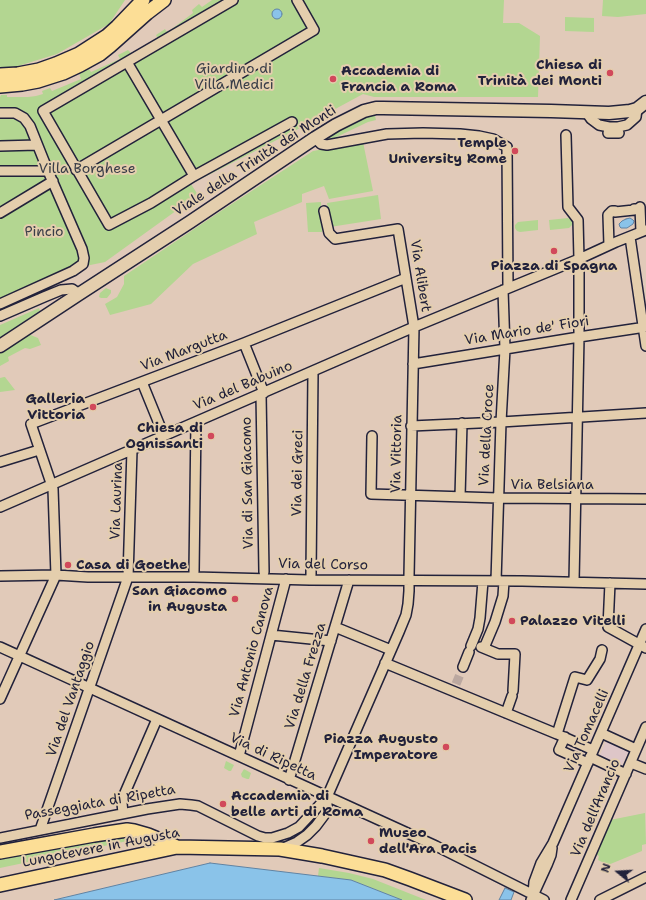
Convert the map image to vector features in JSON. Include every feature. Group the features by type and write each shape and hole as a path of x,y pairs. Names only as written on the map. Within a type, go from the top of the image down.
{"main road":[{"path":"0,75 18,74 39,70 79,54 117,27 143,0"},
{"path":"0,86 38,81 63,73 80,65 100,54 164,0"},
{"path":"0,852 126,830 148,835 177,847"},
{"name":"Lungotevere in Augusta","path":"0,885 177,847 280,849 322,856 390,872 465,900"}],"street":[{"path":"233,0 43,111 109,225 151,203 194,176 292,122"},
{"path":"76,170 314,30 297,0"},
{"path":"127,62 194,176"},
{"name":"Viale della Trinità dei Monti","path":"0,346 316,138 364,111 376,108 609,113 625,112 641,105"},
{"path":"0,112 15,113 24,118 30,126 37,146 82,249 84,258 83,264 73,271 0,304"},
{"path":"316,138 319,143 325,145 379,135 410,133 460,134 493,139 507,147 508,210 503,290 644,231 640,208 634,210 612,211 608,215 610,245"},
{"path":"566,135 568,207 578,220 579,259 574,582"},
{"path":"0,146 37,146"},
{"path":"0,171 48,171"},
{"path":"0,213 53,182"},
{"name":"Via Alibert","path":"324,210 329,234 335,239 398,229 414,327"},
{"path":"630,236 646,346"},
{"name":"Via Margutta","path":"56,575 53,488 31,424 244,343 406,278"},
{"path":"0,316 61,290 72,289 78,294"},
{"name":"Via del Babuino","path":"0,507 414,327 503,290"},
{"name":"Via della Croce","path":"478,647 495,622 503,596 500,581 498,498 500,422 505,349 503,290"},
{"name":"Via Vittoria","path":"385,663 401,627 409,598 414,327"},
{"name":"Via Mario de' Fiori","path":"413,364 579,336 644,327"},
{"path":"244,343 263,393"},
{"name":"Via dei Greci","path":"310,575 312,372"},
{"path":"142,382 164,436"},
{"name":"Via di San Giacomo","path":"263,393 264,572"},
{"path":"411,426 646,413"},
{"path":"194,572 196,422"},
{"path":"460,497 462,423"},
{"name":"Via Belsiana","path":"372,436 371,494 498,498 646,500"},
{"path":"0,462 40,450"},
{"name":"Via Laurina","path":"128,577 132,450"},
{"path":"0,699 56,575"},
{"name":"Via del Corso","path":"0,576 56,575 88,577 646,584"},
{"name":"Via del Vantaggio","path":"40,830 128,577"},
{"name":"Via Antonio Canova","path":"239,756 286,579"},
{"name":"Via della Frezza","path":"290,780 349,580"},
{"path":"463,667 478,647 478,629 483,581"},
{"path":"610,583 609,628 643,646"},
{"path":"335,627 391,650"},
{"name":"Via Tomacelli","path":"532,897 535,877 544,856 553,843 590,757 643,646 646,629"},
{"path":"271,635 331,641"},
{"name":"Via di Ripetta","path":"0,647 430,844 532,897 544,900"},
{"path":"478,647 498,654 515,654 512,693 506,713"},
{"path":"590,757 560,750 561,736 575,677 588,680 600,659 602,650"},
{"path":"280,849 297,842 308,835 325,814 327,797 385,663 454,687 506,713 561,736 590,757 626,774"},
{"path":"122,813 124,795 157,719"},
{"name":"Via dell'Arancio","path":"571,900 646,727"},
{"path":"601,733 636,749"},
{"path":"630,763 646,769"},
{"name":"Passeggiata di Ripetta","path":"0,838 122,813 180,804 195,805 258,836 268,838 284,835 296,829 327,797"},
{"path":"600,900 646,877"}],"shaded area":[{"path":"606,741 629,751 621,767 599,757"}],"green space":[{"path":"0,0 125,0 109,24 57,54 15,67 0,67"},
{"name":"Giardino di Villa Medici","path":"212,0 504,0 503,23 519,23 540,36 538,97 374,97 363,94 191,184 198,195 105,262 66,270 0,300 1,95 7,95 7,97 36,96 43,94 42,91 50,88 52,91 81,79 79,73 89,69 91,72 120,59 118,55 128,50 131,53 158,39 156,35 165,29 166,31 169,31 193,13 192,10 199,4 202,7"},
{"path":"603,0 646,0 646,14 618,17 602,16"},
{"path":"565,17 594,18 594,32 565,31"},
{"path":"374,112 376,120 368,122 326,142 323,141 321,137"},
{"path":"363,142 373,191 329,199 324,186 302,194 302,202 254,222 257,234 193,264 151,304 110,315 105,304 117,297 124,284 124,276 313,151"},
{"path":"378,195 381,219 330,227 327,203"},
{"path":"321,202 322,232 308,232 306,203"},
{"path":"568,218 572,222 572,225 569,228 550,230 549,220"},
{"path":"538,220 538,230 520,232 515,228 515,225 518,222"},
{"path":"106,288 111,290 111,293 107,298 99,297 100,293"},
{"path":"39,308 40,311 0,338 0,325"},
{"path":"28,334 38,338 41,345 30,349 25,348 8,357 9,361 0,366 0,353"},
{"path":"5,377 15,390 0,392 0,378"},
{"path":"226,761 234,765 231,771 224,768"},
{"path":"244,769 251,773 249,779 242,777 241,774"},
{"path":"645,813 646,844 642,845 642,851 608,865 598,860 599,856 595,854 610,820"},
{"path":"134,833 137,839 0,868 0,854"},
{"path":"319,868 373,879 426,900 402,900 351,880 318,876"}],"water":[{"path":"277,9 282,14 277,19 272,14"},
{"path":"630,218 633,220 633,224 627,228 621,228 619,224"},
{"path":"210,863 351,880 402,900 54,900"},
{"path":"505,888 514,892 511,900 499,900"}],"tunnel":[{"path":"456,684 463,667"}],"place":[{"name":"Chiesa di Trinità dei Monti","path":"610,73"},
{"name":"Accademia di Francia a Roma","path":"333,79"},
{"name":"Temple University Rome","path":"515,151"},
{"name":"Piazza di Spagna","path":"554,251"},
{"name":"Galleria Vittoria","path":"93,407"},
{"name":"Chiesa di Ognissanti","path":"211,436"},
{"name":"Casa di Goethe","path":"68,565"},
{"name":"San Giacomo in Augusta","path":"235,599"},
{"name":"Palazzo Vitelli","path":"512,621"},
{"name":"Piazza Augusto Imperatore","path":"446,747"},
{"name":"Accademia di belle arti di Roma","path":"223,804"},
{"name":"Museo dell'Ara Pacis","path":"371,841"}],"park label":[{"name":"Villa Borghese","path":"87,169"},
{"name":"Pincio","path":"44,232"}]}
